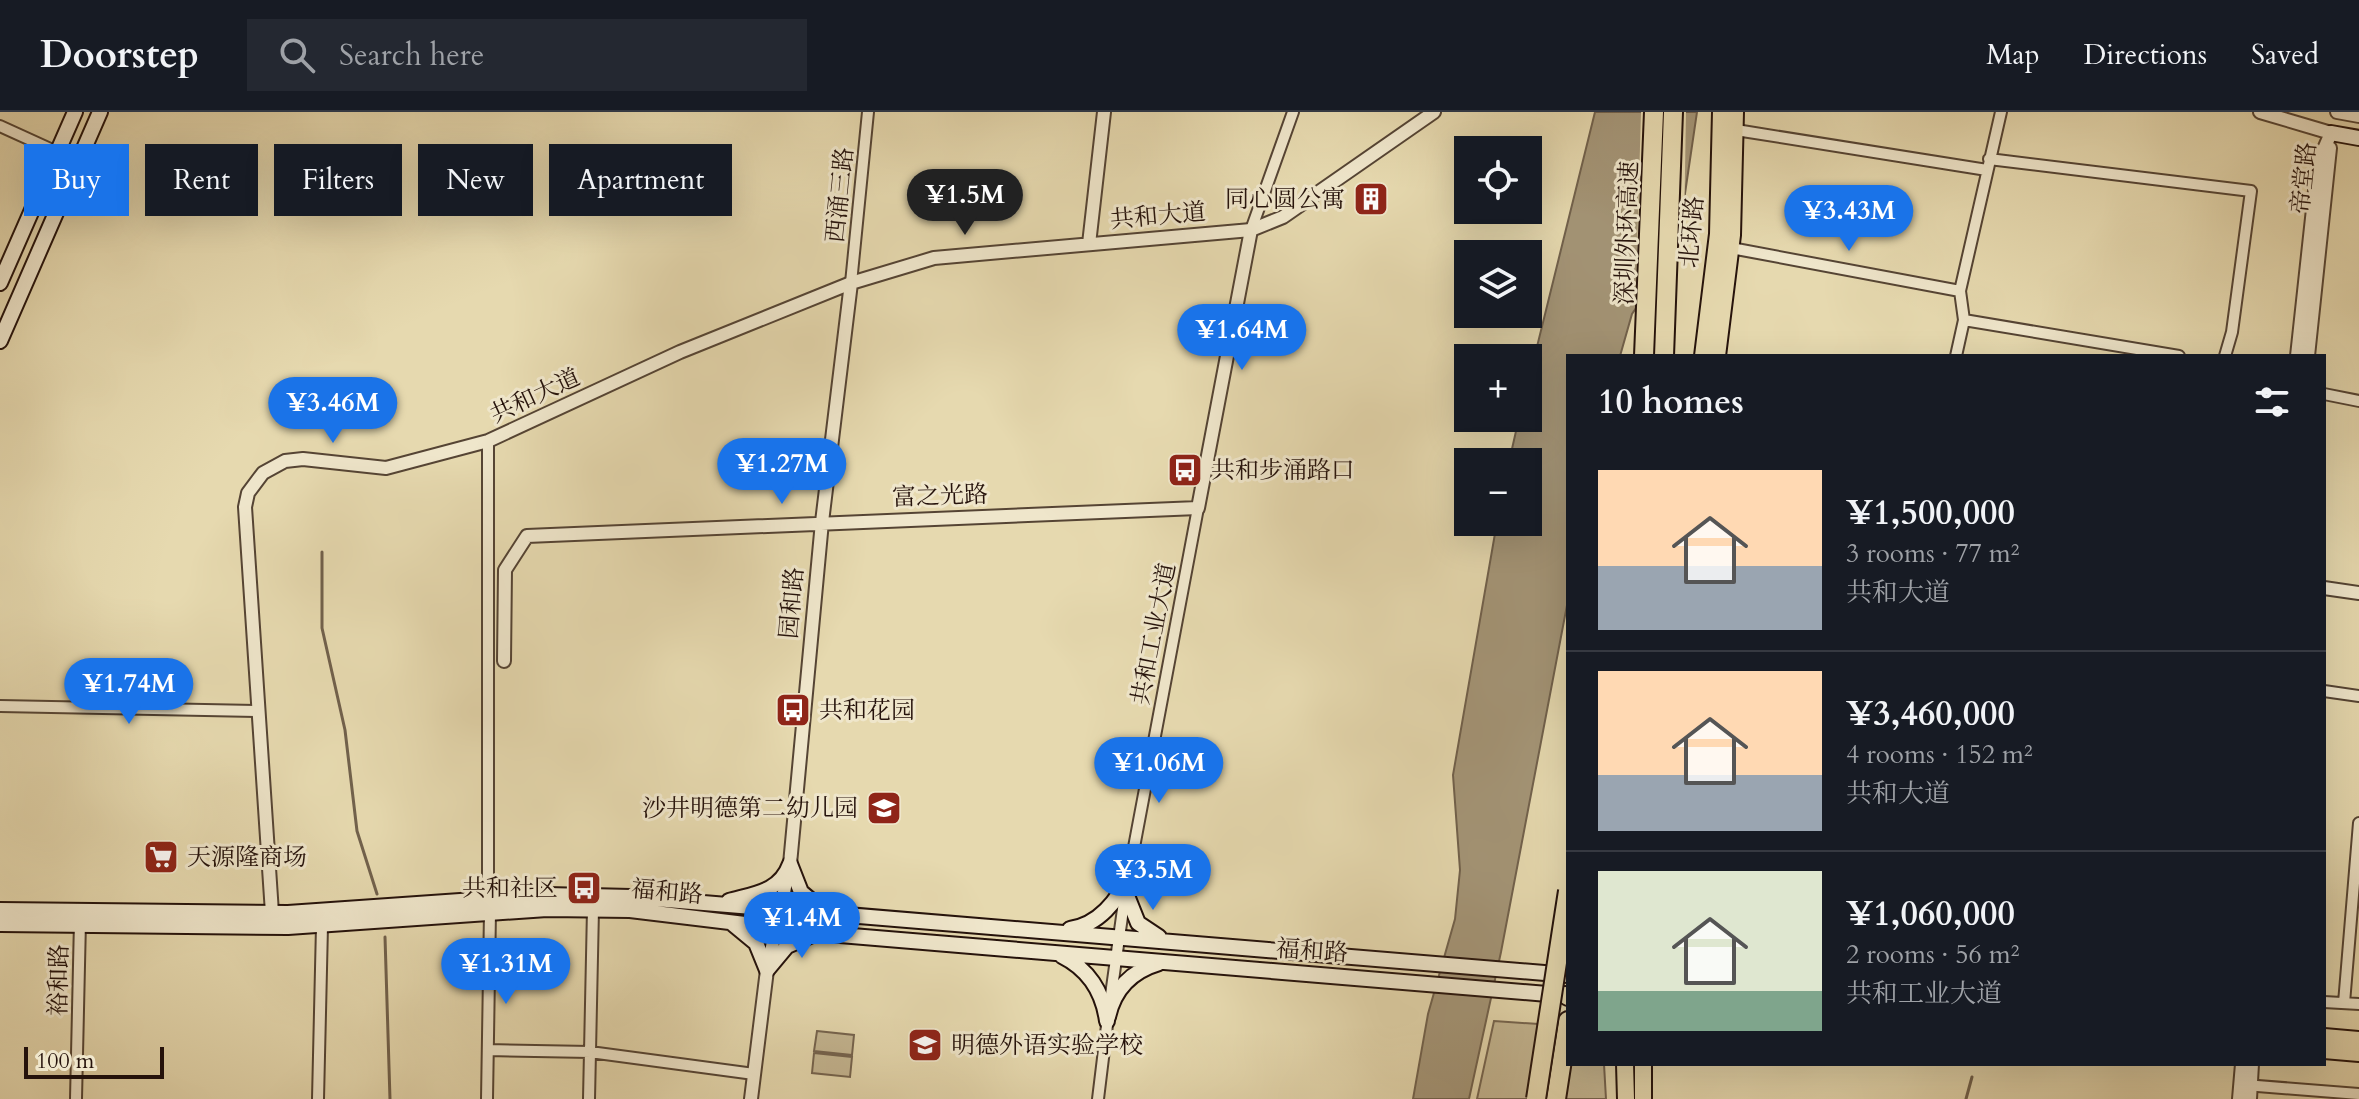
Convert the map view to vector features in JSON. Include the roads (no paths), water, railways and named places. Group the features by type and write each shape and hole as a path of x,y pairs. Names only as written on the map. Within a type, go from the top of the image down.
{"highway":[{"name":"深圳外环高速","path":"1644,354 1654,112"},
{"name":"深圳外环高速","path":"1664,354 1673,112"},
{"path":"1536,1099 1566,904"},
{"path":"1556,1099 1566,1034"}],"main road":[{"path":"61,144 75,112"},
{"path":"87,144 100,112"},
{"name":"北环路","path":"1703,354 1718,234 1721,112"},
{"name":"北环路","path":"1717,354 1731,248 1735,112"},
{"path":"2331,133 2359,138"},
{"path":"0,283 30,216"},
{"path":"0,341 55,216"},
{"path":"719,903 770,889 783,879 790,864"},
{"path":"790,864 801,892 829,914"},
{"path":"1051,931 1080,927 1098,917 1113,903 1129,875"},
{"path":"1126,893 1129,909 1138,923 1150,933 1171,940"},
{"name":"福和路","path":"0,910 80,918 322,926 489,905 595,896 719,903 1566,975"},
{"name":"福和路","path":"0,924 80,918 489,905 593,909 724,920 828,934 1566,996"},
{"path":"724,920 742,929 756,943 767,970"},
{"path":"767,970 779,953 797,940 828,934"},
{"path":"1050,952 1076,964 1090,977 1103,1002 1107,1021"},
{"path":"1107,1021 1112,1003 1127,980 1142,969 1169,961"},
{"path":"2326,1037 2359,1040"},
{"path":"2326,1050 2359,1053"},
{"path":"1625,1066 1626,1099"},
{"path":"1643,1066 1643,1099"}],"street":[{"name":"西涌三路","path":"851,283 868,112"},
{"path":"1089,244 1104,112"},
{"path":"1198,508 1251,230 1293,112"},
{"name":"共和大道","path":"272,913 245,507 248,493 263,473 285,461 303,459 386,468 488,441 680,352 851,283 934,258 1251,230 1283,217 1434,112"},
{"path":"1956,354 1964,320 1960,291 2001,112"},
{"path":"2260,112 2331,133"},
{"path":"2337,112 2359,116"},
{"path":"0,126 40,144"},
{"path":"1736,130 1988,164 2251,191 2232,332 2226,354"},
{"name":"帝堂路","path":"2297,354 2318,163 2331,133"},
{"name":"帝堂路","path":"2308,354 2331,133"},
{"path":"1731,248 1960,291"},
{"name":"园和路","path":"751,1099 767,970 790,864 822,522 851,283"},
{"path":"1964,320 2167,354"},
{"path":"2326,394 2359,401"},
{"path":"487,1099 488,441"},
{"name":"富之光路","path":"504,661 505,570 527,536 1198,508"},
{"name":"共和工业大道","path":"1098,1099 1129,875 1198,508"},
{"path":"2326,588 2359,593"},
{"path":"2326,691 2359,696"},
{"path":"0,706 259,711"},
{"path":"2344,1003 2359,823"},
{"path":"589,1099 593,909"},
{"name":"裕和路","path":"76,1099 80,918"},
{"path":"318,1099 322,926"},
{"path":"2326,1002 2359,1004"},
{"path":"488,1050 590,1052 754,1074"},
{"path":"2242,1066 2250,1099"},
{"path":"2239,1099 2251,1066"},
{"path":"2245,1085 2359,1094"}],"waterway":[{"path":"322,552 322,628 345,730 357,831 377,894"},
{"path":"385,937 390,1099"},
{"path":"1966,1099 1972,1077"}],"place":[{"name":"同心圆公寓","path":"1371,199"},
{"name":"共和步涌路口","path":"1185,470"},
{"name":"共和花园","path":"793,710"},
{"name":"沙井明德第二幼儿园","path":"884,808"},
{"name":"天源隆商场","path":"161,857"},
{"name":"共和社区","path":"584,888"},
{"name":"明德外语实验学校","path":"925,1045"}]}
